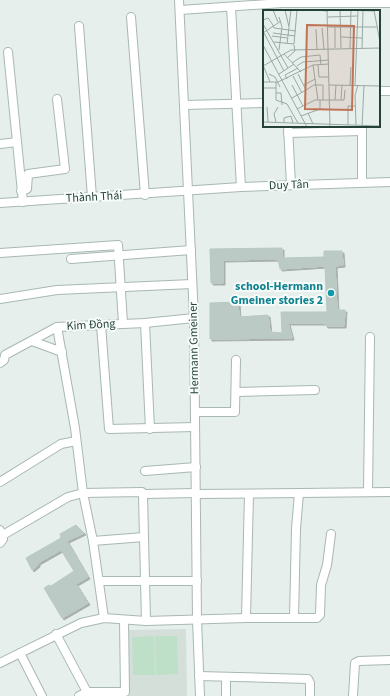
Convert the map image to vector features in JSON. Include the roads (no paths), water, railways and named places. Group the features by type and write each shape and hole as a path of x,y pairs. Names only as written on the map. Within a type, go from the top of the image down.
{"street":[{"name":"Hermann Gmeiner","path":"179,0 194,318 197,619 200,696"},
{"path":"180,10 282,5 362,5 390,3"},
{"path":"231,7 241,187"},
{"path":"131,17 145,195"},
{"path":"79,26 92,197"},
{"path":"8,52 23,202"},
{"path":"21,191 27,190 27,176 29,174 65,169 57,99"},
{"path":"184,105 263,103"},
{"path":"291,185 288,129 362,129 362,182"},
{"path":"0,144 16,142"},
{"name":"Duy Tân","path":"189,191 241,187 390,182"},
{"name":"Thành Thái","path":"0,204 189,191"},
{"path":"0,254 59,248 118,245 123,323"},
{"path":"71,259 191,250"},
{"path":"0,299 57,290 192,284"},
{"name":"Kim Đồng","path":"0,362 4,360 3,355 58,327 145,323 194,318"},
{"path":"145,323 150,429"},
{"path":"101,325 109,429 195,427"},
{"path":"58,327 83,493 100,581 104,618"},
{"path":"368,492 370,337"},
{"path":"32,341 62,352"},
{"path":"195,412 234,413 237,410 236,360"},
{"path":"237,392 315,390"},
{"path":"0,482 61,444 76,441"},
{"path":"145,471 196,467"},
{"path":"1,536 68,497 83,493 138,492 143,494 249,494 390,492"},
{"path":"294,618 296,529 299,493"},
{"path":"143,494 146,621"},
{"path":"246,618 249,494"},
{"path":"0,663 56,634 81,623 104,618 146,621 246,618 317,618 320,615 321,585 327,565 331,534"},
{"path":"93,541 144,537"},
{"path":"100,581 146,580 197,582"},
{"path":"56,634 83,694 125,692 124,620"},
{"path":"20,653 42,696"},
{"path":"353,696 355,663 359,661 390,660"},
{"path":"199,676 308,679 310,683 310,696"},
{"path":"226,677 226,696"}],"place":[{"name":"school-Hermann Gmeiner stories 2","path":"331,293"}]}
